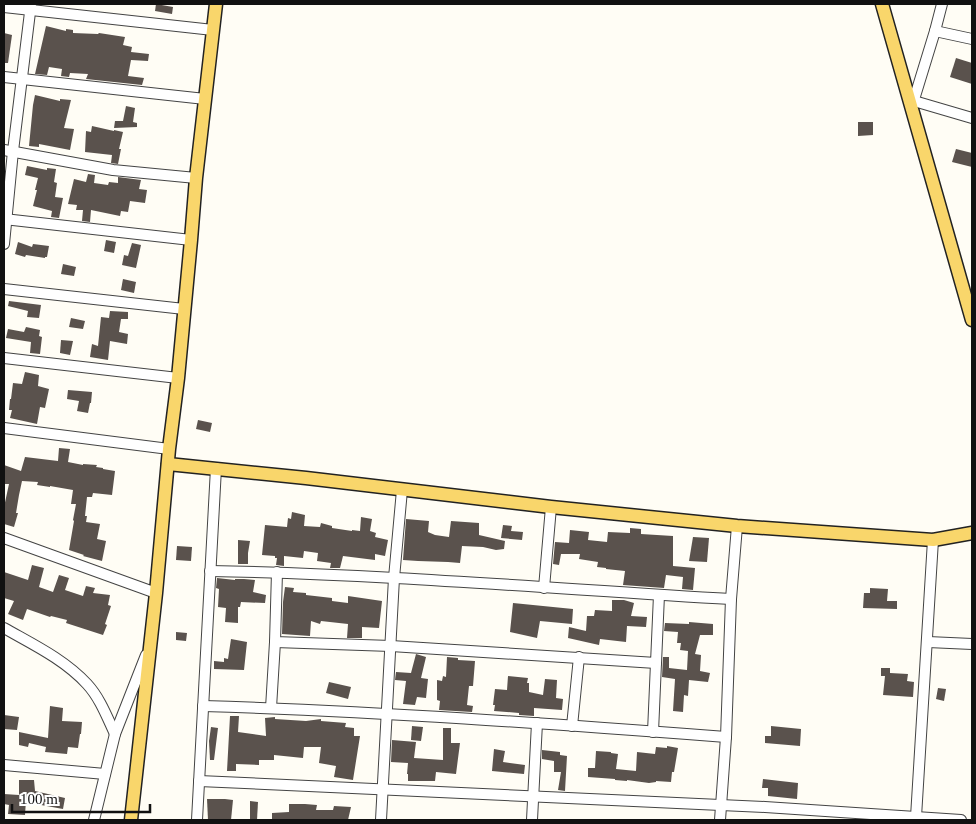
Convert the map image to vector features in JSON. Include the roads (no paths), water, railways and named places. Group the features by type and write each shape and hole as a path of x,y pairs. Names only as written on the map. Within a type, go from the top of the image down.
{"main road":[{"path":"131,820 178,378 204,98 216,4"},
{"path":"882,4 913,103 972,320"},
{"path":"168,464 306,478 551,508 737,526 933,540 972,534"}],"street":[{"path":"942,4 913,103 972,118"},
{"path":"4,7 30,7 213,30"},
{"path":"4,244 8,151 22,79 30,7"},
{"path":"935,31 972,40"},
{"path":"4,77 204,98"},
{"path":"8,151 113,170 196,178"},
{"path":"5,220 191,240"},
{"path":"4,289 184,310"},
{"path":"4,358 178,378"},
{"path":"4,428 169,449"},
{"path":"197,820 216,468"},
{"path":"381,820 394,578 402,490"},
{"path":"544,588 551,508"},
{"path":"720,820 726,738 731,599 737,526"},
{"path":"4,538 156,593"},
{"path":"916,817 933,540"},
{"path":"210,571 277,572 394,578 731,599"},
{"path":"271,708 277,572"},
{"path":"654,732 659,595"},
{"path":"4,628 51,655 77,674 88,685 103,707 115,734"},
{"path":"274,642 391,646 656,663"},
{"path":"928,642 972,644"},
{"path":"94,820 115,734 150,644"},
{"path":"572,726 579,657"},
{"path":"203,706 386,714 726,738"},
{"path":"532,820 537,724"},
{"path":"4,765 105,774"},
{"path":"199,781 721,805 961,820"}]}
